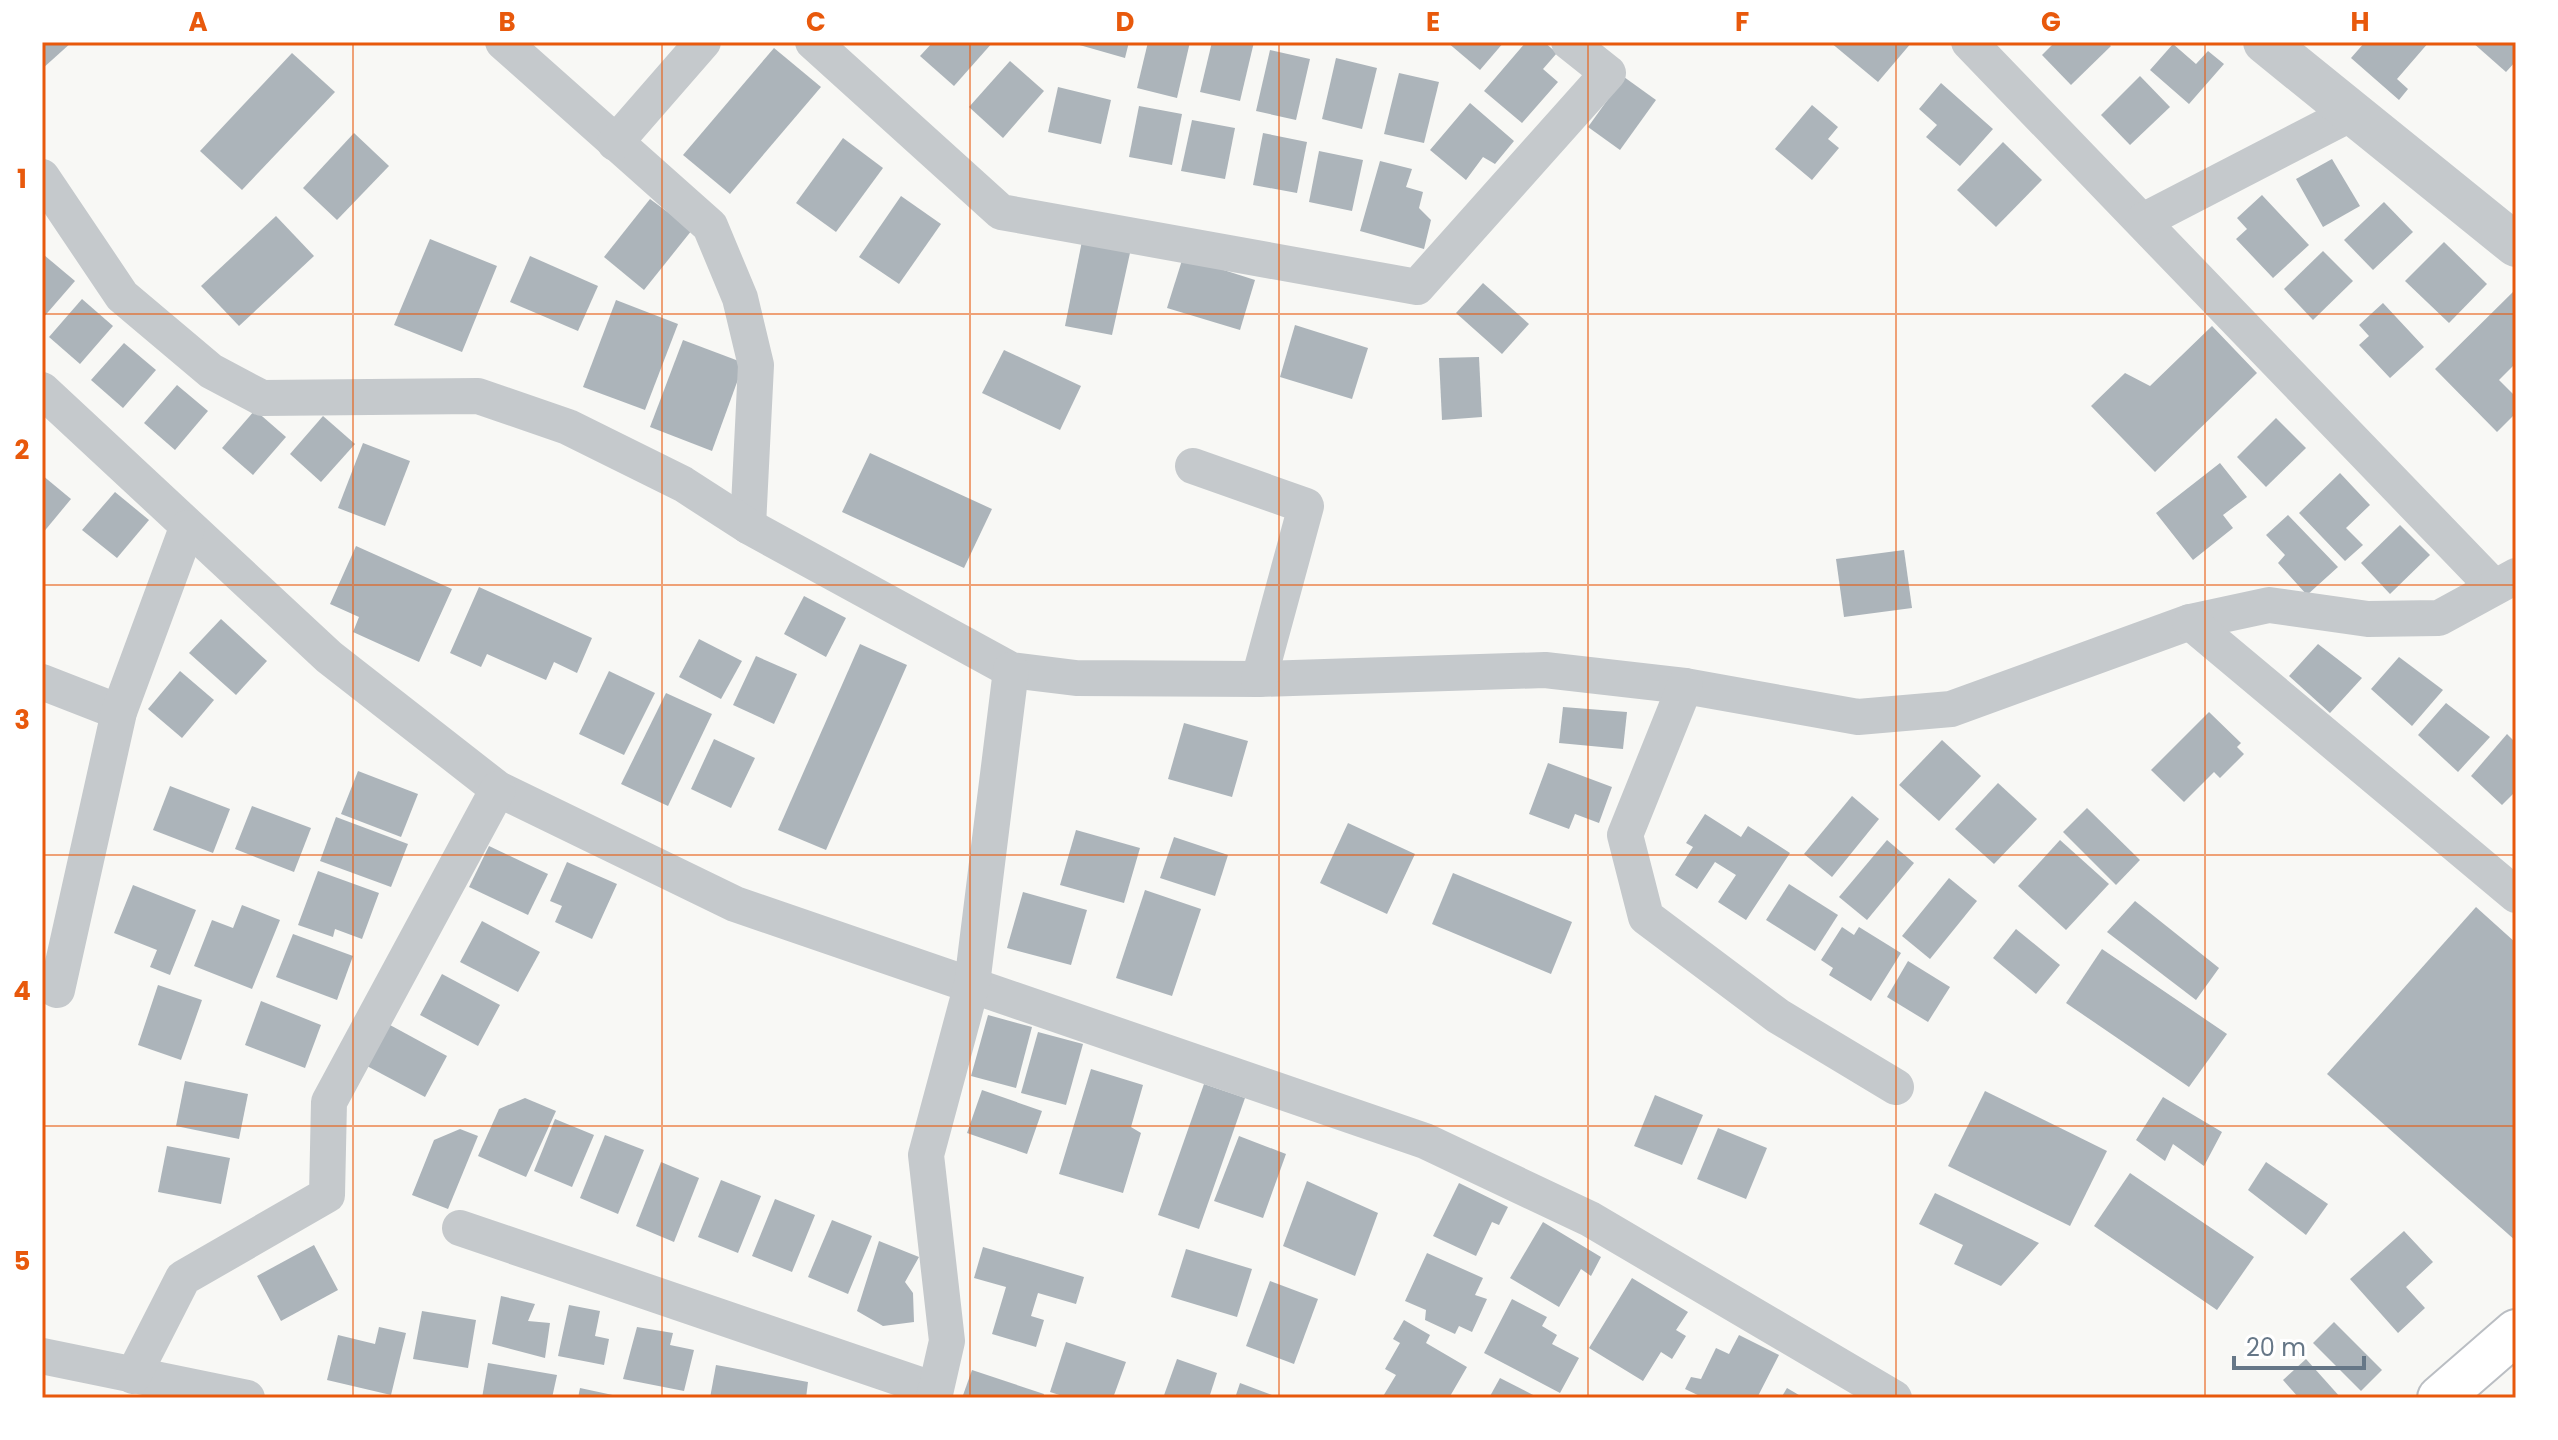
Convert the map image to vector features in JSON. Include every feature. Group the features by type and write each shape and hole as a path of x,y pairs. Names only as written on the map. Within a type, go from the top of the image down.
{"main road":[{"path":"2440,1398 2516,1332"}],"street":[{"path":"503,42 710,226 740,298 756,365 748,526"},
{"path":"615,143 703,42"},
{"path":"813,42 1001,212 1417,287 1608,73 1569,42"},
{"path":"42,177 122,296 211,371 262,398 478,396 568,427 683,484 748,526 1011,670 1076,678 1259,679 1545,670 1685,686 1858,717 1951,709 2190,622 2269,605 2368,619 2439,618 2505,581 2143,221 1969,42"},
{"path":"2265,42 2516,245"},
{"path":"2143,221 2352,113"},
{"path":"42,390 329,657 498,789 735,904 1425,1141 1590,1219 1894,1398"},
{"path":"1193,466 1306,506 1259,679"},
{"path":"42,982 57,990 119,712 187,528"},
{"path":"2190,622 2516,895"},
{"path":"460,1228 935,1394 947,1341 926,1155 972,984 1011,670"},
{"path":"42,682 119,712"},
{"path":"1685,686 1625,835 1646,917 1778,1016 1896,1087"},
{"path":"133,1376 183,1278 327,1195 329,1102 498,789"},
{"path":"42,1356 247,1398"}],"building":[{"path":"42,42 72,42 42,69"},
{"path":"933,42 993,42 954,86 920,56"},
{"path":"1069,42 1129,42 1125,58"},
{"path":"1148,42 1190,42 1177,98 1137,88"},
{"path":"1212,42 1254,42 1240,101 1200,92"},
{"path":"1447,42 1504,42 1480,70"},
{"path":"1526,42 1544,42 1557,53 1543,69 1558,82 1522,123 1484,91"},
{"path":"1830,42 1912,42 1878,82"},
{"path":"2055,42 2107,42 2111,46 2071,85 2042,55"},
{"path":"2365,42 2429,42 2397,79 2408,89 2399,100 2351,58"},
{"path":"2472,42 2516,42 2516,61 2506,72"},
{"path":"2173,44 2196,64 2208,51 2224,64 2189,104 2150,70"},
{"path":"774,48 821,87 730,194 683,155"},
{"path":"1270,50 1310,59 1296,120 1256,111"},
{"path":"292,53 335,92 242,190 200,151"},
{"path":"1336,58 1377,68 1362,129 1322,119"},
{"path":"1010,61 1044,91 1003,138 969,107"},
{"path":"1399,73 1439,82 1424,143 1384,134"},
{"path":"2140,76 2170,107 2130,145 2101,115"},
{"path":"1624,77 1656,100 1620,150 1588,127"},
{"path":"1941,83 1993,129 1960,166 1926,137 1937,125 1919,109"},
{"path":"1058,87 1111,100 1101,144 1048,132"},
{"path":"1470,103 1514,141 1495,164 1483,157 1466,180 1430,150"},
{"path":"1812,105 1838,127 1828,139 1839,148 1812,180 1775,149"},
{"path":"1139,106 1182,114 1172,165 1129,157"},
{"path":"1192,120 1235,128 1225,179 1181,171"},
{"path":"354,133 389,166 337,220 303,188"},
{"path":"1263,133 1307,142 1297,193 1253,185"},
{"path":"843,138 883,168 836,232 796,203"},
{"path":"2003,142 2042,180 1996,227 1957,190"},
{"path":"1319,151 1363,160 1352,211 1309,202"},
{"path":"2332,159 2360,206 2323,227 2296,179"},
{"path":"1380,161 1412,169 1406,187 1423,192 1419,208 1431,220 1424,249 1360,231"},
{"path":"2262,195 2309,245 2273,278 2236,239 2247,229 2237,218"},
{"path":"901,196 941,224 899,284 859,257"},
{"path":"650,199 692,230 644,290 604,257"},
{"path":"2384,202 2413,232 2373,270 2344,240"},
{"path":"276,216 314,256 239,326 201,286"},
{"path":"430,239 497,266 462,352 394,325"},
{"path":"1082,241 1130,253 1112,335 1065,326"},
{"path":"2444,242 2487,284 2449,323 2405,281"},
{"path":"2323,251 2353,281 2313,320 2284,289"},
{"path":"44,255 75,281 42,319 42,257"},
{"path":"530,256 598,286 578,331 510,302"},
{"path":"1183,257 1255,280 1240,330 1167,308"},
{"path":"1483,283 1529,324 1502,354 1456,313"},
{"path":"2516,289 2516,363 2499,380 2516,397 2516,413 2497,432 2435,369"},
{"path":"82,299 113,326 80,364 49,337"},
{"path":"616,300 678,324 645,410 583,387"},
{"path":"2383,303 2424,347 2390,378 2359,345 2369,336 2359,325"},
{"path":"1295,325 1368,348 1352,399 1280,377"},
{"path":"2212,326 2257,373 2155,472 2091,406 2125,373 2150,386"},
{"path":"683,340 744,363 712,451 650,427"},
{"path":"124,343 156,370 123,408 91,380"},
{"path":"1004,350 1081,386 1060,430 982,393"},
{"path":"1479,357 1482,417 1442,420 1439,358"},
{"path":"177,385 208,411 175,450 144,423"},
{"path":"255,410 286,437 253,475 222,448"},
{"path":"323,416 355,444 321,482 290,454"},
{"path":"2276,418 2306,448 2266,487 2237,457"},
{"path":"363,443 410,461 385,526 338,508"},
{"path":"870,453 992,509 964,568 842,512"},
{"path":"2220,463 2247,497 2223,515 2233,528 2193,560 2156,513"},
{"path":"2340,473 2370,505 2346,528 2363,545 2345,561 2299,513"},
{"path":"42,475 71,499 42,534"},
{"path":"115,492 149,520 117,558 82,530"},
{"path":"2288,515 2338,567 2307,595 2278,563 2285,555 2266,535"},
{"path":"2400,525 2430,555 2390,594 2361,563"},
{"path":"356,546 452,589 419,662 353,632 359,617 330,604"},
{"path":"1904,550 1912,608 1844,617 1836,559"},
{"path":"479,587 592,638 577,673 554,662 546,680 487,654 481,667 450,653"},
{"path":"804,596 846,618 826,657 784,634"},
{"path":"221,619 267,661 236,695 189,653"},
{"path":"699,639 742,661 721,699 679,677"},
{"path":"860,644 907,665 826,850 778,830"},
{"path":"2318,644 2362,678 2330,713 2289,676"},
{"path":"756,656 797,674 774,724 733,705"},
{"path":"2399,657 2443,690 2412,726 2371,689"},
{"path":"180,671 214,700 182,738 148,709"},
{"path":"609,671 655,693 624,755 579,734"},
{"path":"666,693 712,714 668,806 621,784"},
{"path":"2446,703 2490,737 2458,772 2418,735"},
{"path":"1563,707 1627,712 1623,749 1559,743"},
{"path":"2209,712 2241,743 2237,747 2244,754 2220,778 2214,772 2184,802 2151,770"},
{"path":"1184,723 1248,741 1232,797 1168,779"},
{"path":"2507,734 2516,743 2516,791 2502,805 2471,776"},
{"path":"714,739 755,758 731,808 691,789"},
{"path":"1942,740 1981,776 1939,821 1899,785"},
{"path":"1548,763 1612,787 1599,823 1575,814 1569,829 1529,814"},
{"path":"358,771 418,794 401,837 341,814"},
{"path":"1998,783 2037,819 1994,864 1955,829"},
{"path":"170,786 230,809 213,853 153,830"},
{"path":"1852,796 1879,819 1832,877 1804,854"},
{"path":"252,806 311,828 294,872 235,849"},
{"path":"2087,808 2140,860 2116,885 2063,832"},
{"path":"1705,814 1741,837 1748,826 1790,853 1746,920 1718,902 1736,875 1715,862 1697,889 1675,875 1693,847 1686,843"},
{"path":"336,817 408,844 391,887 320,861"},
{"path":"1348,823 1415,854 1387,914 1320,883"},
{"path":"1076,830 1140,848 1124,903 1060,885"},
{"path":"1174,837 1228,855 1215,896 1160,878"},
{"path":"1887,840 1914,863 1867,920 1839,897"},
{"path":"2060,840 2109,884 2066,930 2018,886"},
{"path":"489,846 548,874 528,915 469,887"},
{"path":"567,862 617,884 592,939 555,922 562,906 550,901"},
{"path":"318,871 379,893 362,939 335,929 333,937 298,925"},
{"path":"1453,873 1572,922 1551,974 1432,924"},
{"path":"1949,878 1977,901 1930,959 1902,936"},
{"path":"1789,884 1838,915 1815,951 1766,920"},
{"path":"133,885 196,910 170,975 150,967 157,950 114,933"},
{"path":"1145,890 1201,909 1172,996 1116,978"},
{"path":"1023,892 1087,910 1071,965 1007,948"},
{"path":"2135,901 2219,968 2196,1000 2107,932"},
{"path":"242,905 280,920 252,989 194,966 212,920 233,928"},
{"path":"2476,907 2516,943 2516,1241 2327,1074"},
{"path":"482,921 540,952 518,992 460,962"},
{"path":"1842,927 1854,935 1859,927 1901,953 1871,1001 1829,975 1833,968 1821,960"},
{"path":"2016,929 2060,965 2036,994 1993,958"},
{"path":"293,934 353,956 337,1000 276,977"},
{"path":"2102,949 2227,1034 2189,1087 2066,1003"},
{"path":"1908,961 1950,987 1928,1022 1887,997"},
{"path":"442,974 500,1005 478,1046 420,1015"},
{"path":"158,985 202,1000 181,1060 138,1045"},
{"path":"261,1001 321,1025 305,1068 245,1045"},
{"path":"988,1015 1032,1027 1016,1088 971,1076"},
{"path":"390,1025 447,1056 425,1097 367,1066"},
{"path":"1038,1032 1083,1044 1066,1105 1021,1093"},
{"path":"1091,1069 1143,1085 1131,1127 1141,1133 1123,1193 1059,1174"},
{"path":"185,1081 248,1094 239,1139 176,1126"},
{"path":"1204,1084 1245,1098 1199,1229 1158,1215"},
{"path":"982,1090 1042,1111 1027,1154 967,1133"},
{"path":"1985,1091 2107,1151 2070,1226 1948,1166"},
{"path":"1655,1095 1703,1115 1682,1165 1634,1146"},
{"path":"2163,1097 2222,1132 2204,1166 2173,1144 2165,1161 2136,1140"},
{"path":"525,1098 556,1111 526,1177 478,1156 499,1109"},
{"path":"555,1119 594,1135 572,1187 534,1171"},
{"path":"1718,1128 1767,1148 1746,1199 1697,1179"},
{"path":"460,1129 478,1136 448,1209 412,1195 434,1140"},
{"path":"605,1135 644,1150 618,1214 580,1198"},
{"path":"1239,1136 1286,1154 1263,1218 1214,1201"},
{"path":"167,1146 230,1158 221,1204 158,1192"},
{"path":"661,1162 699,1178 674,1242 636,1226"},
{"path":"2266,1162 2328,1204 2306,1235 2248,1190"},
{"path":"2130,1173 2254,1257 2217,1310 2094,1226"},
{"path":"721,1180 761,1196 738,1253 698,1237"},
{"path":"1307,1181 1378,1213 1355,1276 1283,1246"},
{"path":"1459,1183 1508,1207 1499,1225 1492,1222 1476,1256 1433,1236"},
{"path":"1935,1193 2039,1243 2001,1286 1954,1264 1963,1245 1919,1224"},
{"path":"775,1199 815,1215 792,1272 752,1256"},
{"path":"832,1220 872,1236 848,1294 808,1277"},
{"path":"1543,1222 1601,1257 1591,1276 1581,1269 1559,1307 1510,1278"},
{"path":"2404,1231 2433,1262 2406,1287 2425,1308 2398,1333 2350,1279"},
{"path":"879,1241 919,1257 905,1282 913,1293 914,1322 883,1326 857,1311"},
{"path":"314,1245 338,1290 281,1321 257,1276"},
{"path":"983,1247 1084,1277 1076,1304 1038,1293 1031,1316 1044,1320 1036,1347 992,1334 1006,1287 974,1278"},
{"path":"1186,1249 1252,1269 1237,1317 1171,1297"},
{"path":"1427,1253 1483,1278 1475,1295 1487,1299 1472,1332 1459,1326 1455,1334 1425,1320 1426,1310 1405,1301"},
{"path":"1632,1278 1688,1312 1676,1330 1686,1336 1672,1359 1661,1352 1643,1381 1589,1348"},
{"path":"1270,1281 1318,1299 1294,1364 1246,1346"},
{"path":"501,1296 535,1304 528,1321 550,1323 545,1358 492,1344"},
{"path":"1512,1299 1547,1317 1542,1326 1557,1335 1552,1344 1579,1358 1560,1393 1484,1353"},
{"path":"569,1305 600,1311 595,1336 609,1339 604,1365 558,1356"},
{"path":"422,1311 476,1320 468,1368 413,1359"},
{"path":"1404,1320 1430,1335 1426,1343 1467,1367 1449,1398 1382,1398 1396,1375 1385,1369 1400,1343 1393,1339"},
{"path":"2334,1322 2382,1370 2361,1391 2313,1343"},
{"path":"379,1327 406,1333 391,1395 327,1380 338,1335 375,1344"},
{"path":"637,1327 673,1333 670,1345 694,1350 684,1391 623,1379"},
{"path":"1739,1335 1779,1355 1757,1398 1704,1398 1685,1389 1691,1377 1701,1379 1716,1348 1729,1354"},
{"path":"1066,1342 1126,1362 1113,1398 1069,1398 1050,1392"},
{"path":"1177,1359 1217,1373 1209,1398 1163,1398"},
{"path":"2306,1359 2341,1398 2299,1398 2283,1380"},
{"path":"488,1363 557,1375 552,1398 482,1398"},
{"path":"716,1365 808,1382 806,1398 710,1398"},
{"path":"972,1370 1044,1394 1043,1398 962,1398"},
{"path":"1500,1378 1539,1398 1489,1398"},
{"path":"1240,1383 1280,1398 1235,1398"},
{"path":"580,1388 622,1397 578,1398"},
{"path":"1787,1388 1804,1398 1781,1398"}]}
